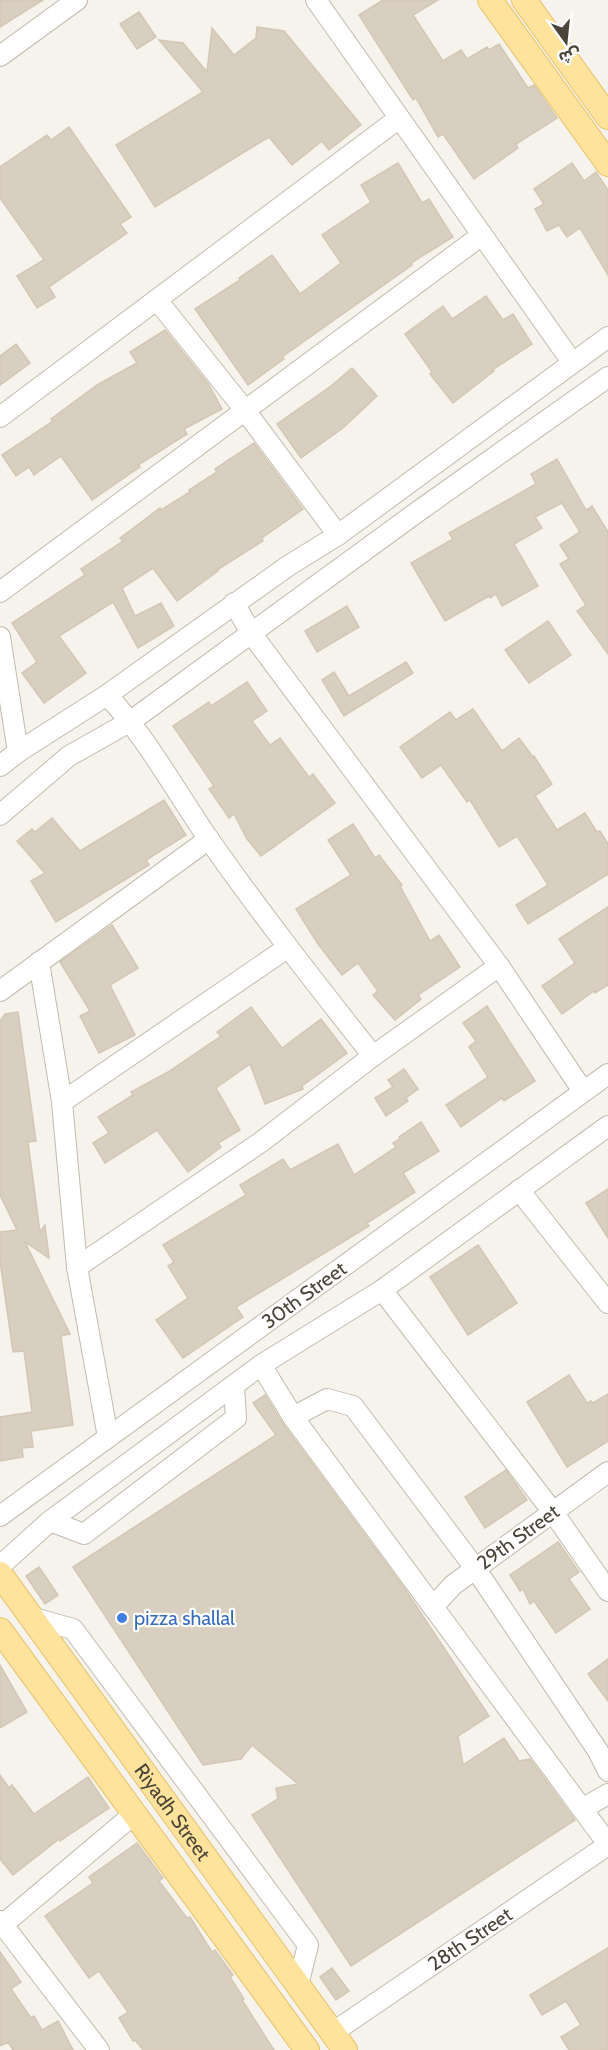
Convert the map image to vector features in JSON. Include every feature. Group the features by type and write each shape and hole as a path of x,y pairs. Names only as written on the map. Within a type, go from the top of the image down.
{"main road":[{"path":"490,0 608,164"},
{"path":"524,0 608,117"},
{"name":"Riyadh Street","path":"0,1574 338,2042"},
{"name":"Riyadh Street","path":"0,1630 307,2050"}],"street":[{"path":"0,56 77,0"},
{"path":"316,0 572,362"},
{"path":"0,417 398,119"},
{"path":"0,592 244,409 482,235"},
{"path":"157,300 244,409 338,535"},
{"path":"0,766 107,695 234,603 338,535 608,337"},
{"path":"0,815 69,756 131,721 608,377"},
{"path":"234,603 251,633 499,966 584,1092"},
{"path":"0,637 18,752"},
{"path":"107,695 131,721 209,839 287,948 373,1056"},
{"path":"0,990 209,839"},
{"path":"62,1102 287,948"},
{"path":"39,962 62,1102 77,1267 108,1437"},
{"path":"77,1267 261,1142 373,1056 499,966"},
{"name":"30th Street","path":"0,1516 608,1074"},
{"name":"30th Street","path":"0,1566 50,1521 261,1365 382,1290 608,1126"},
{"path":"519,1190 608,1302"},
{"path":"382,1290 553,1512 608,1591"},
{"path":"261,1365 292,1418 608,1845"},
{"path":"50,1521 84,1534 236,1418 234,1386"},
{"path":"292,1418 327,1399 353,1406 475,1568 598,1751 608,1771"},
{"name":"29th Street","path":"433,1607 453,1585 475,1568 608,1472"},
{"path":"582,1809 608,1794"},
{"path":"99,2050 1,1924 134,1814"},
{"name":"28th Street","path":"338,2042 608,1845"}],"building":[{"path":"0,0 43,0 0,27"},
{"path":"383,0 438,0 413,15 443,61 461,50 467,59 487,47 489,50 499,44 528,88 534,85 557,118 516,144 518,148 474,179 443,134 438,137 416,98 413,100 359,15"},
{"path":"139,12 156,37 137,49 120,24"},
{"path":"257,27 284,31 361,125 329,150 322,141 292,165 269,137 155,207 116,145 203,92 159,40 183,43 207,72 212,28 234,55 256,38"},
{"path":"69,127 131,217 120,224 127,233 49,287 55,297 37,308 17,276 44,260 0,198 0,167 47,135 51,140"},
{"path":"398,163 422,203 429,199 453,237 411,263 412,265 282,357 284,359 248,385 195,309 240,280 239,278 272,255 300,294 341,263 322,235 371,202 361,185"},
{"path":"572,163 584,181 596,172 608,190 608,275 580,228 567,237 559,225 547,231 535,209 544,204 534,189"},
{"path":"486,296 503,320 513,314 532,344 492,370 494,371 453,403 430,374 432,372 405,334 443,306 452,319"},
{"path":"165,330 209,385 222,409 184,429 187,434 138,465 140,467 92,500 61,456 34,475 29,467 16,476 2,455 53,421 51,419 97,385 137,363 130,352"},
{"path":"16,344 30,363 0,385 0,356"},
{"path":"352,368 377,396 343,428 301,458 277,424 331,386"},
{"path":"254,443 303,509 262,538 263,541 217,570 177,601 153,568 122,588 135,616 161,603 174,626 138,648 113,602 59,636 86,673 44,703 22,673 37,662 12,623 85,575 81,569 123,541 120,538 160,508 161,510 190,492 189,490 217,472 215,469"},
{"path":"557,459 586,510 592,506 608,532 608,654 577,611 586,605 560,564 569,559 560,545 580,532 562,503 535,517 542,528 514,544 538,586 502,606 496,594 445,621 411,563 453,539 449,533 536,484 531,474"},
{"path":"347,606 359,627 317,652 305,631"},
{"path":"548,621 571,655 529,683 505,650"},
{"path":"406,662 413,673 344,716 322,680 334,672 349,696"},
{"path":"247,682 267,711 252,721 270,745 280,738 309,777 313,774 335,803 261,856 247,839 234,814 229,818 209,789 214,786 173,726 209,702 211,706"},
{"path":"473,709 502,751 519,738 534,756 552,784 535,796 557,830 585,813 608,844 608,874 528,924 516,905 548,885 517,836 499,847 470,800 467,802 441,765 422,778 400,747 450,712 456,720"},
{"path":"164,800 186,835 146,860 149,865 56,922 31,881 45,873 17,841 32,829 35,832 52,818 80,851"},
{"path":"353,824 375,858 379,855 402,885 400,886 430,941 439,935 460,967 418,995 421,999 395,1020 373,995 378,991 358,963 342,975 318,944 296,909 351,875 328,840"},
{"path":"608,907 608,985 595,993 594,991 562,1014 542,986 575,963 559,939"},
{"path":"112,925 138,968 110,985 135,1035 99,1053 80,1016 90,1011 60,962"},
{"path":"487,1006 535,1081 504,1101 502,1098 461,1127 446,1105 488,1077 469,1047 476,1041 463,1023"},
{"path":"251,1007 282,1048 321,1019 347,1053 302,1086 303,1089 265,1104 250,1064 216,1088 240,1130 218,1143 221,1147 188,1172 157,1130 105,1163 93,1143 109,1133 98,1117 133,1095 131,1092 168,1072 221,1036 217,1032"},
{"path":"18,1012 36,1141 28,1142 40,1232 45,1225 49,1258 25,1242 70,1334 61,1336 73,1425 31,1431 33,1447 22,1448 23,1457 0,1461 0,1417 32,1412 24,1351 13,1352 0,1261 0,1232 17,1230 0,1195 0,1021 5,1014"},
{"path":"404,1069 418,1089 406,1098 408,1101 386,1116 375,1098 393,1087 388,1080"},
{"path":"421,1122 439,1151 403,1173 415,1192 367,1223 369,1226 236,1307 243,1317 183,1358 156,1320 188,1298 168,1266 174,1262 163,1245 246,1195 240,1185 283,1159 290,1170 338,1144 354,1175 396,1147 393,1143 400,1139 399,1137"},
{"path":"608,1189 608,1238 586,1203"},
{"path":"478,1245 517,1303 468,1335 430,1277"},
{"path":"569,1375 587,1403 591,1401 593,1403 608,1394 608,1441 567,1467 527,1402"},
{"path":"265,1395 283,1424 407,1592 489,1716 458,1736 463,1765 504,1738 519,1761 530,1759 575,1820 351,1966 252,1815 278,1799 276,1788 298,1784 252,1745 241,1759 203,1765 73,1567 276,1435 253,1403"},
{"path":"506,1470 527,1500 485,1528 465,1497"},
{"path":"558,1542 579,1572 569,1579 590,1609 556,1633 534,1601 530,1604 523,1589 520,1591 510,1575"},
{"path":"39,1567 58,1595 45,1604 26,1576"},
{"path":"608,1659 608,1701 588,1674"},
{"path":"0,1665 27,1712 0,1728"},
{"path":"0,1775 9,1788 12,1785 34,1814 88,1777 109,1808 60,1841 59,1839 13,1875 0,1859"},
{"path":"137,1843 163,1878 159,1881 187,1918 190,1917 212,1952 215,1950 233,1975 230,1977 244,1999 242,2000 274,2050 143,2050 135,2040 133,2041 119,2018 128,2012 99,1971 89,1978 45,1916 93,1883 89,1877"},
{"path":"608,1948 608,2050 569,2050 561,2037 581,2025 566,2001 542,2015 530,1995"},
{"path":"0,1952 21,1982 11,1989 31,2018 34,2016 42,2030 58,2021 73,2050 13,2050 8,2042 0,2046"},
{"path":"332,1968 349,1991 336,2000 320,1977"}],"place":[{"name":"pizza shallal","path":"122,1618"}]}
